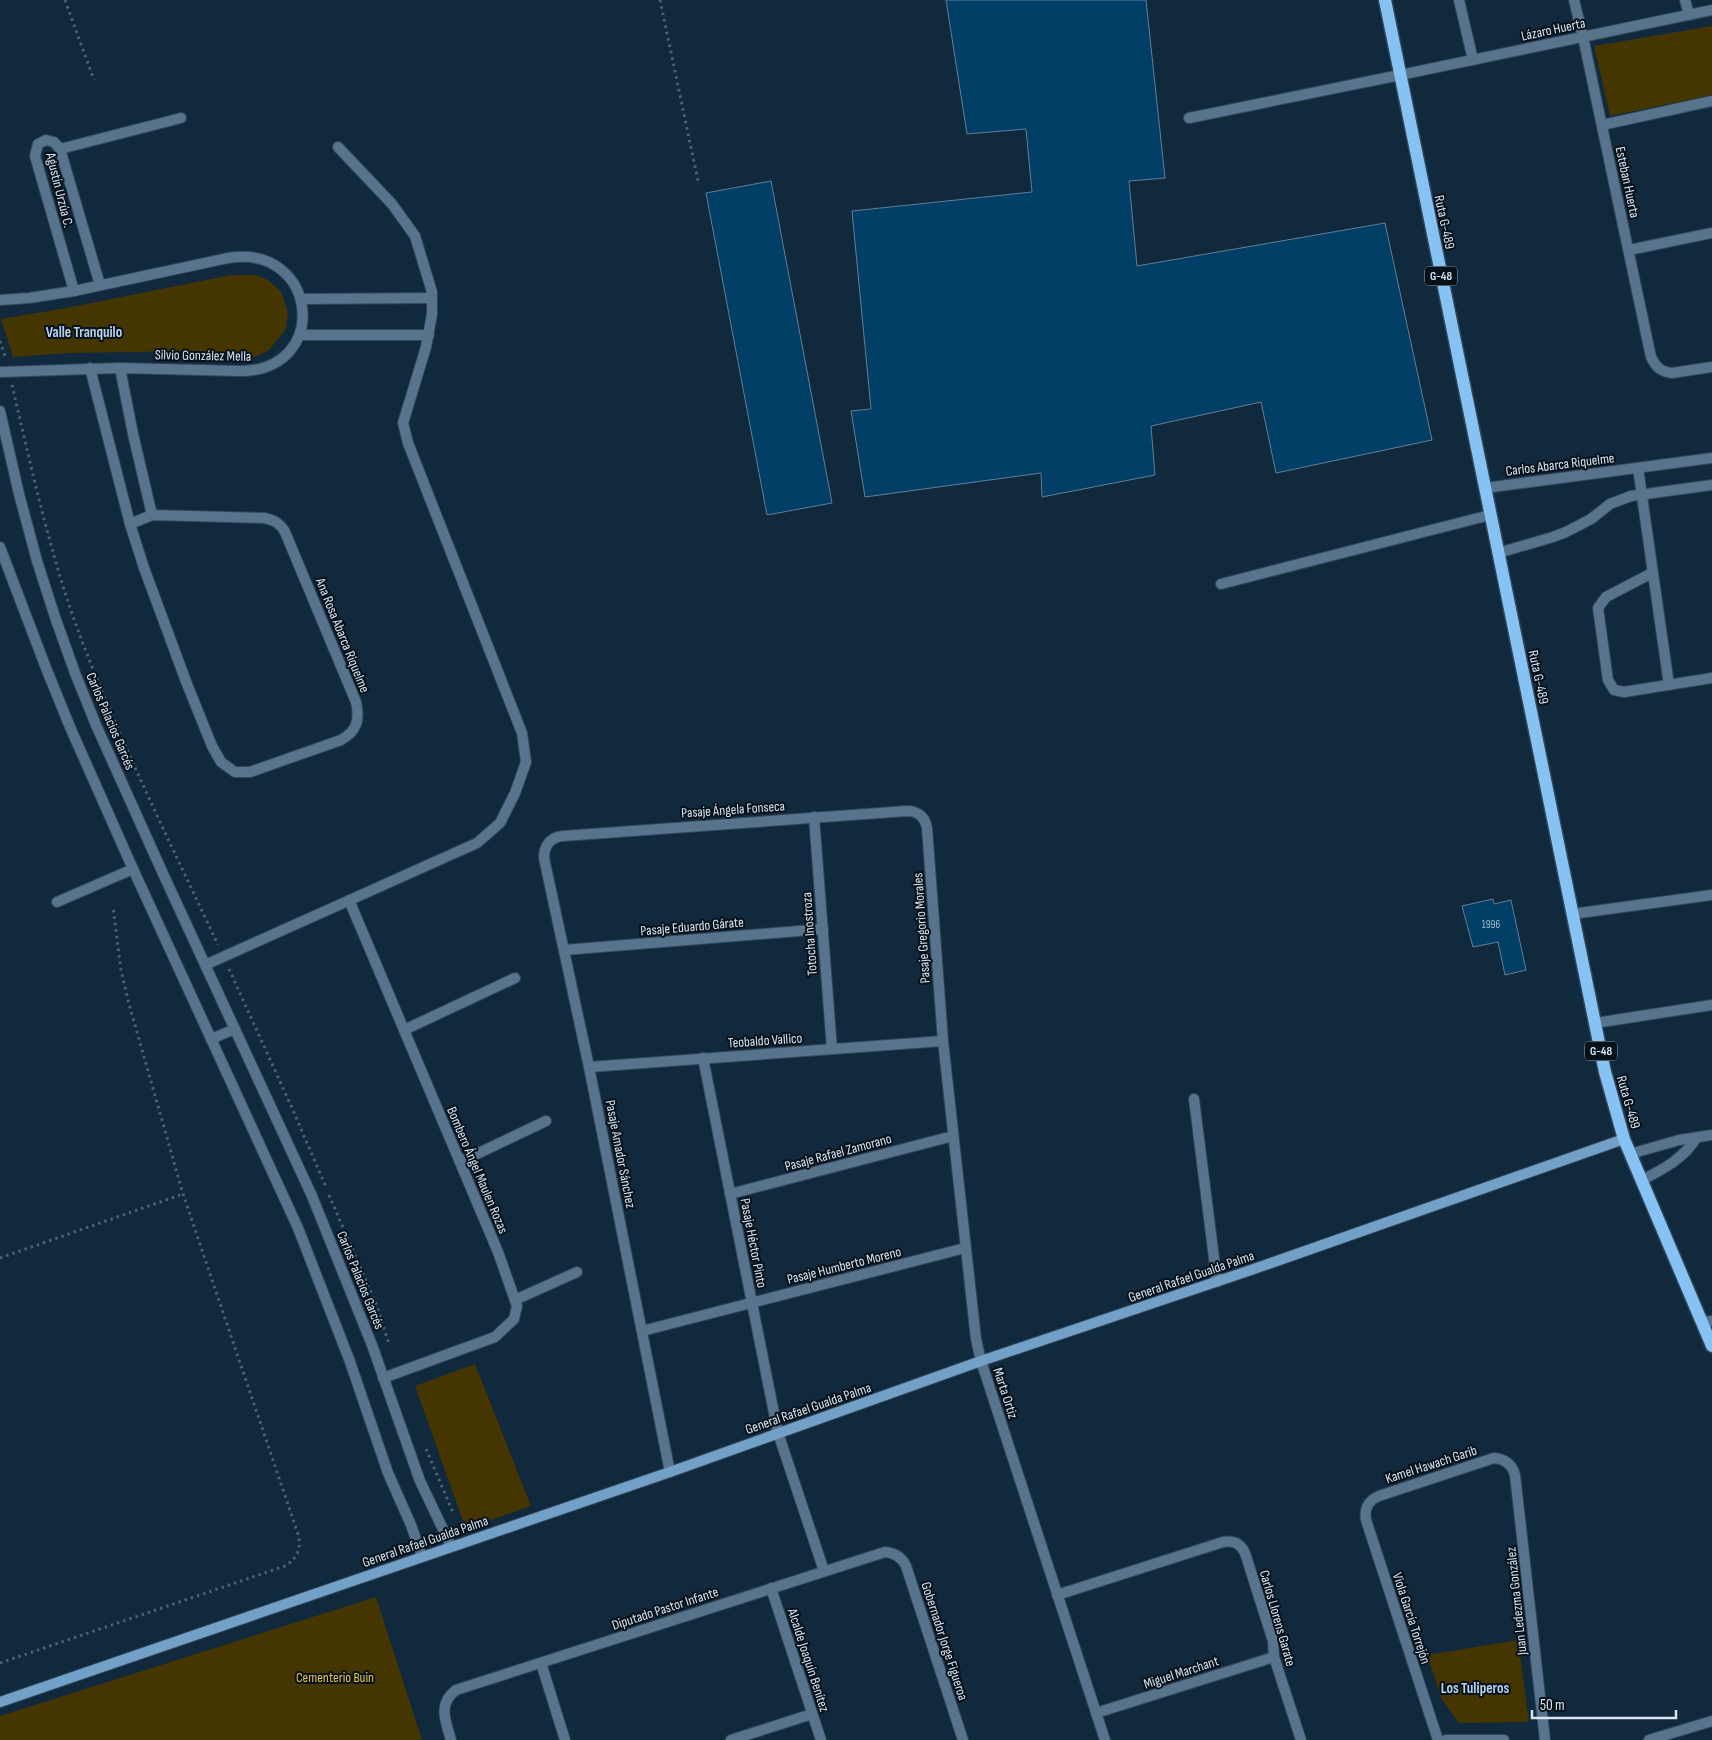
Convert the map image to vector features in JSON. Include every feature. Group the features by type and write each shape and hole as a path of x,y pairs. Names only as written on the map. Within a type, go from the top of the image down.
{"main road":[{"name":"Ruta G-489","path":"1385,0 1612,1103 1630,1154 1707,1322 1712,1346"},
{"name":"General Rafael Gualda Palma","path":"0,1702 670,1472 1624,1139"}],"street":[{"path":"1459,0 1474,60"},
{"name":"Esteban Huerta","path":"1574,0 1652,358 1659,369 1672,373 1712,367"},
{"path":"1685,0 1689,15"},
{"name":"Lázaro Huerta","path":"1189,118 1712,10"},
{"path":"1602,125 1712,102"},
{"path":"60,149 181,118"},
{"name":"Agustín Urzúa C.","path":"74,291 35,156 38,144 46,140 54,142 60,149 100,285"},
{"path":"205,964 477,842 500,823 515,793 526,762 522,733 408,444 403,423 426,348 432,314 432,292 415,236 392,204 338,147"},
{"path":"1629,250 1712,233"},
{"name":"Silvio González Mella","path":"0,300 30,298 74,291 228,258 248,257 272,263 282,270 296,286 301,299 303,321 300,335 288,354 279,361 259,370 90,368 0,372"},
{"path":"301,299 432,298"},
{"path":"300,335 429,335"},
{"name":"Ana Rosa Abarca Riquelme","path":"90,368 130,524 144,568 187,684 212,746 222,762 226,767 235,772 250,772 341,740 353,732 358,714 356,702 282,526 264,518 152,515 130,524"},
{"path":"120,368 152,515"},
{"name":"Carlos Palacios Garcés","path":"0,411 37,561 72,664 119,776 312,1196 352,1294 420,1481 451,1546"},
{"name":"Carlos Abarca Riquelme","path":"1485,488 1712,458"},
{"path":"1638,468 1670,685"},
{"path":"1498,553 1553,537 1580,526 1620,500 1631,496 1712,485"},
{"path":"1221,584 1490,515"},
{"path":"0,547 70,727 298,1228 349,1358 388,1473 422,1556"},
{"path":"1652,573 1606,597 1598,608 1608,680 1614,690 1624,692 1712,678"},
{"name":"Pasaje Ángela Fonseca","path":"549,842 552,839 563,836 907,810 917,812 920,815"},
{"name":"Pasaje Gregorio Morales","path":"920,815 927,828 943,1041"},
{"name":"Totocha Inostroza","path":"814,817 832,1049"},
{"name":"Pasaje Amador Sánchez","path":"549,842 544,852 544,858 589,1067 670,1472"},
{"path":"58,902 133,869"},
{"path":"1572,914 1712,895"},
{"name":"Bombero Ángel Maulen Rozas","path":"349,900 498,1252 517,1306 514,1320 494,1337 383,1378"},
{"name":"Pasaje Eduardo Gárate","path":"564,950 823,929"},
{"path":"404,1030 516,978"},
{"path":"1595,1023 1712,1006"},
{"path":"211,1039 235,1029"},
{"name":"Teobaldo Vallico","path":"589,1067 943,1041"},
{"name":"Marta Ortiz","path":"943,1041 976,1339 981,1362 1105,1740"},
{"name":"Pasaje Héctor Pinto","path":"703,1058 778,1433 824,1571"},
{"path":"1194,1100 1217,1282"},
{"path":"460,1162 546,1121"},
{"path":"1630,1154 1663,1144 1712,1135"},
{"name":"Pasaje Rafael Zamorano","path":"730,1194 953,1136"},
{"path":"1642,1180 1665,1168 1680,1157 1697,1137"},
{"name":"Pasaje Humberto Moreno","path":"642,1331 966,1248"},
{"path":"514,1300 577,1272"},
{"name":"Kamel Hawach Garib","path":"1368,1504 1379,1496 1494,1458 1506,1461"},
{"name":"Juan Ledezma González","path":"1506,1461 1515,1475 1545,1740"},
{"name":"Viola García Torrejón","path":"1368,1504 1365,1515 1366,1520 1438,1740"},
{"name":"Carlos Llorens Garate","path":"1057,1595 1223,1542 1232,1541 1240,1546 1245,1553 1273,1641 1274,1657 1300,1740"},
{"name":"Diputado Pastor Infante","path":"451,1740 444,1717 444,1705 451,1694 462,1688 880,1553 891,1552 896,1555"},
{"name":"Gobernador Jorge Figueroa","path":"896,1555 900,1557 906,1566 963,1740"},
{"name":"Alcalde Joaquín Benítez","path":"771,1588 821,1740"},
{"name":"Miguel Marchant","path":"1096,1714 1274,1657"},
{"path":"541,1663 565,1740"},
{"path":"731,1740 812,1714"},
{"path":"1649,1740 1712,1721"},
{"path":"1446,1740 1504,1740"}],"path":[{"path":"65,0 94,80"},
{"path":"660,0 698,180"},
{"path":"0,1663 284,1566 295,1559 300,1547 298,1534 184,1194 129,1004 121,970 113,907"},
{"path":"0,1258 184,1194"}],"green space":[{"path":"1712,26 1712,95 1610,116 1594,46"},
{"path":"231,275 256,275 268,280 281,292 288,312 286,329 269,350 255,357 194,351 70,353 13,357 1,319 67,308"},
{"path":"475,1364 531,1506 476,1525 463,1521 415,1386"},
{"name":"Cementerio Buin","path":"376,1597 422,1740 0,1740 0,1716"},
{"path":"1518,1640 1529,1722 1459,1723 1442,1700 1427,1655"}],"building":[{"path":"946,0 1146,0 1165,178 1129,181 1137,266 1385,223 1432,440 1276,473 1261,402 1151,426 1155,475 1042,497 1041,473 865,497 851,411 871,409 852,211 1032,192 1026,129 967,134"},
{"path":"771,181 832,503 767,515 706,193"},
{"path":"1493,899 1494,904 1511,900 1526,970 1505,975 1498,942 1473,947 1462,906"}],"district":[{"name":"Valle Tranquilo","path":"84,332"},
{"name":"Los Tuliperos","path":"1475,1688"}]}
